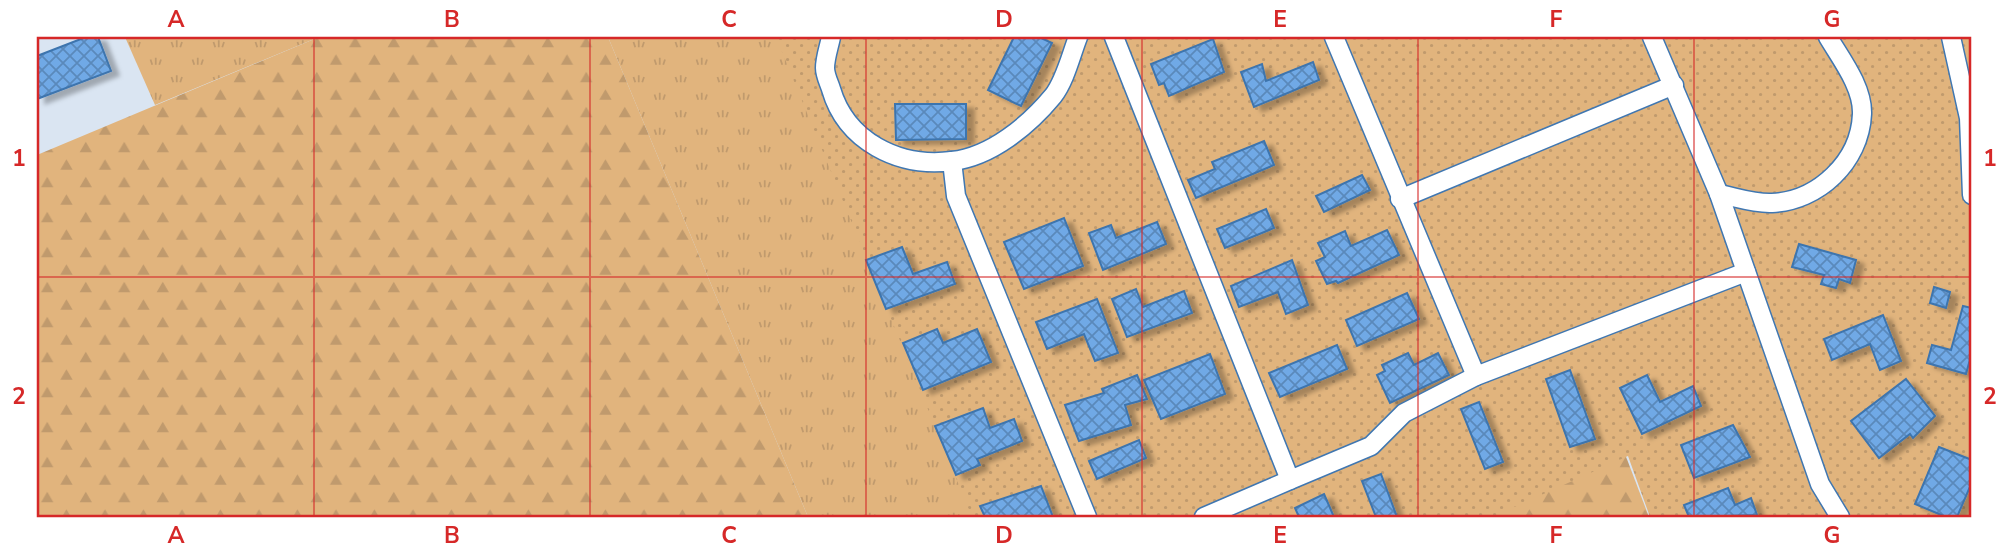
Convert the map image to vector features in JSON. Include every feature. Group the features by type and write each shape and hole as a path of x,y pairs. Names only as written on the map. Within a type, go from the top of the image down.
{"lane":[{"path":"831,37 825,69 835,104 852,130 874,147 906,159 952,162 983,152 1019,131 1055,93 1078,37"},
{"path":"1114,37 1290,480"},
{"path":"1334,37 1476,376"},
{"path":"1652,37 1719,194 1820,484 1840,517"},
{"path":"1719,194 1772,203 1818,191 1851,156 1862,113 1852,76 1828,37"},
{"path":"1951,37 1969,118 1972,195"},
{"path":"1400,199 1674,85"},
{"path":"952,162 956,196 1087,517"},
{"path":"1203,517 1371,446 1404,413 1476,376 1746,272"}],"green space":[{"path":"125,37 319,37 155,105"},
{"path":"319,37 608,37 808,517 37,517 37,155"},
{"path":"608,37 780,37 977,517 808,517"},
{"path":"776,37 1972,37 1972,517 1650,517 1628,456 1492,517 972,517"},
{"path":"1625,454 1649,517 1470,517"}],"building":[{"path":"86,37 98,37 111,71 37,99 37,56"},
{"path":"1014,37 1039,37 1052,43 1021,106 988,90"},
{"path":"1213,39 1224,72 1169,96 1164,83 1159,85 1151,64"},
{"path":"1313,62 1319,80 1254,107 1241,72 1262,64 1266,81"},
{"path":"895,104 966,104 966,139 896,140"},
{"path":"1264,141 1274,165 1196,198 1188,180 1215,169 1212,162"},
{"path":"1362,175 1370,190 1324,212 1316,196"},
{"path":"1266,209 1274,228 1225,248 1217,229"},
{"path":"1064,218 1083,266 1024,289 1004,242"},
{"path":"1157,222 1166,244 1103,270 1089,233 1111,225 1116,238"},
{"path":"1387,230 1399,255 1338,283 1336,281 1327,284 1316,261 1325,257 1318,243 1345,231 1351,246"},
{"path":"1799,244 1856,260 1850,283 1839,279 1836,288 1821,284 1824,275 1792,267"},
{"path":"902,247 913,274 947,262 955,284 886,309 866,260"},
{"path":"1292,260 1308,305 1286,314 1278,292 1239,307 1231,286"},
{"path":"1934,287 1950,292 1946,308 1930,303"},
{"path":"1136,289 1143,307 1184,291 1192,313 1127,337 1112,299"},
{"path":"1407,293 1419,319 1357,346 1346,320"},
{"path":"1097,299 1118,353 1095,361 1084,334 1047,349 1036,322"},
{"path":"1963,306 1972,308 1972,352 1966,374 1927,363 1932,345 1951,350"},
{"path":"1883,315 1901,361 1880,370 1870,344 1832,360 1824,339"},
{"path":"937,329 943,343 977,329 991,362 923,390 903,343"},
{"path":"1337,345 1347,369 1280,397 1269,373"},
{"path":"1408,353 1414,365 1438,353 1449,375 1390,403 1377,375 1385,371 1382,365"},
{"path":"1210,354 1225,394 1161,419 1144,380"},
{"path":"1570,370 1595,439 1570,447 1546,379"},
{"path":"1137,375 1147,399 1125,405 1131,425 1079,441 1065,405 1104,393 1102,389"},
{"path":"1647,375 1660,402 1693,386 1701,406 1642,434 1620,388"},
{"path":"1906,379 1935,416 1913,438 1910,434 1879,458 1851,421"},
{"path":"1479,402 1503,462 1485,469 1461,409"},
{"path":"983,408 990,428 1014,419 1022,441 977,459 980,465 956,475 935,426"},
{"path":"1733,425 1750,457 1694,478 1681,445"},
{"path":"1139,440 1146,458 1097,479 1089,461"},
{"path":"1939,447 1972,460 1972,482 1957,517 1946,517 1915,504"},
{"path":"1381,474 1397,517 1376,517 1362,481"},
{"path":"1041,486 1053,517 985,517 980,506"},
{"path":"1728,488 1735,505 1751,498 1757,515 1689,517 1684,505"},
{"path":"1324,494 1334,517 1299,517 1295,508"}]}
